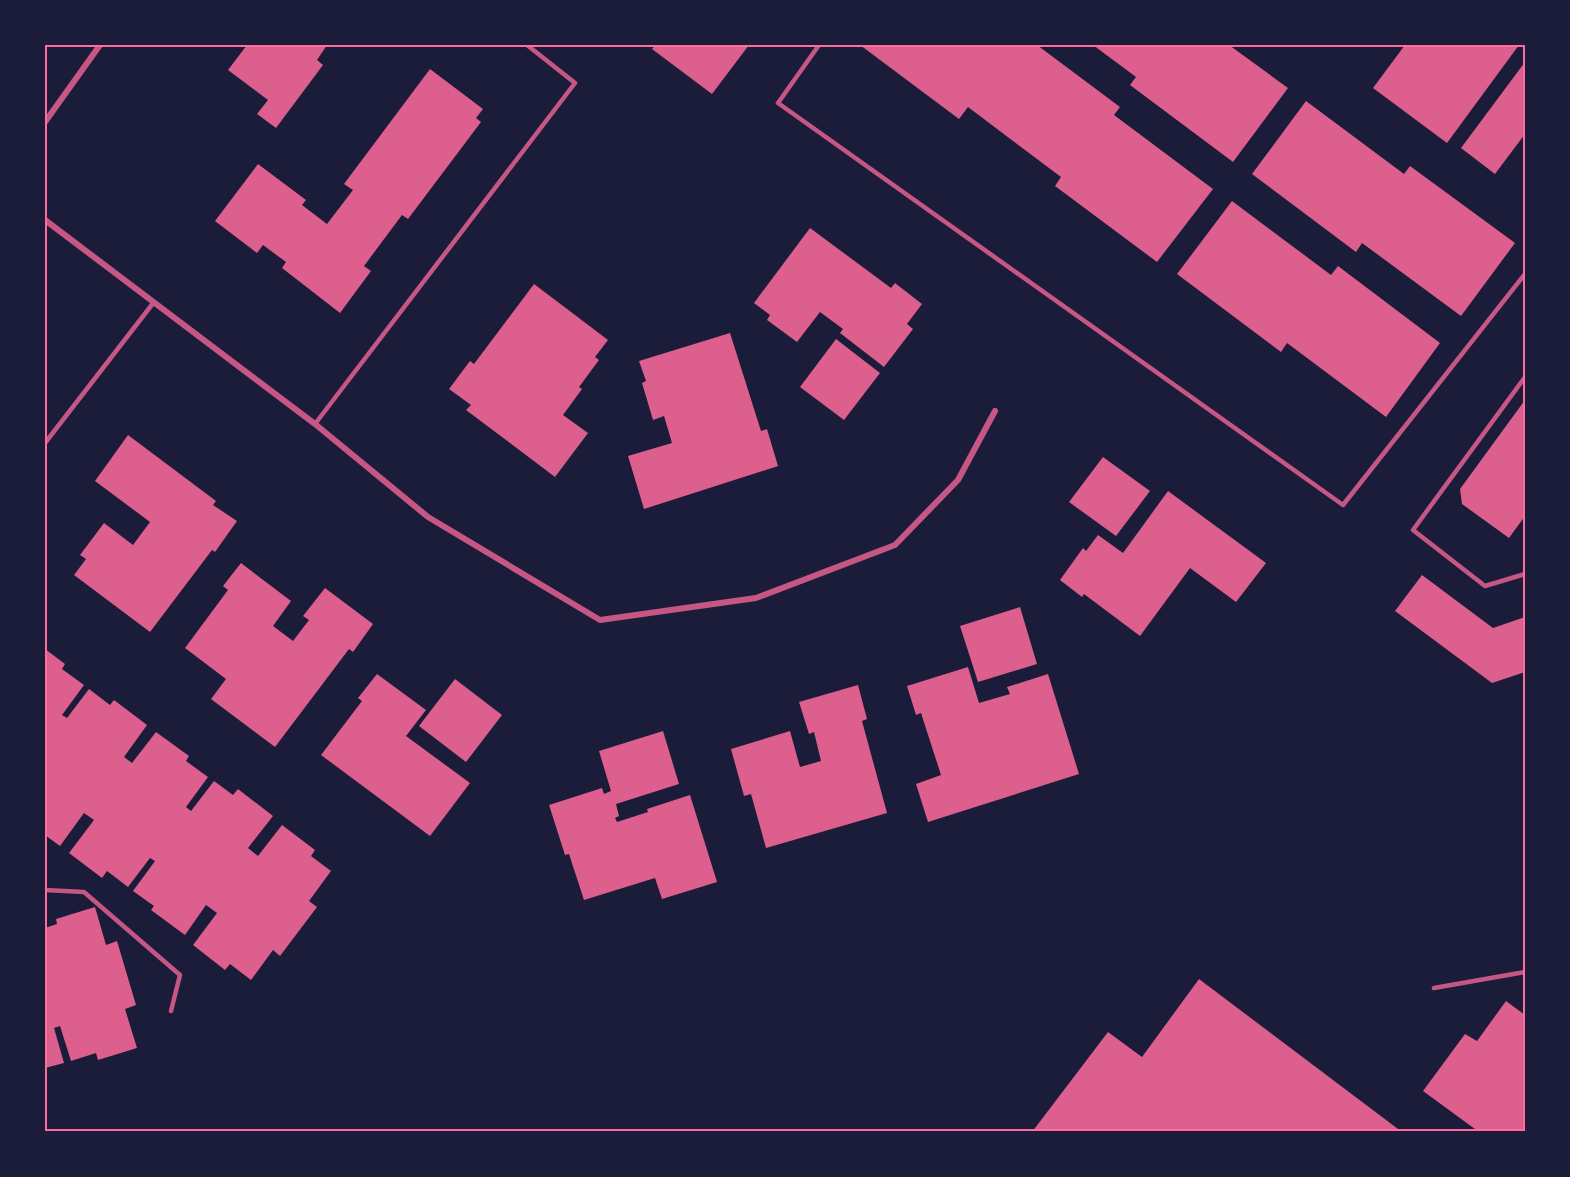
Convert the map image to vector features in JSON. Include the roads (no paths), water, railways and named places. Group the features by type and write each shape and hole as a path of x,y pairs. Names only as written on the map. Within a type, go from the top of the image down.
{"street":[{"path":"45,122 98,46"},
{"path":"45,220 315,424 428,517 600,620 756,598 895,545 957,480 995,411"}],"lane":[{"path":"315,424 575,83 526,45"},
{"path":"819,45 778,103 1343,505 1525,274"},
{"path":"45,443 154,302"},
{"path":"1525,377 1413,530 1485,586 1525,574"},
{"path":"45,890 84,892 180,975 171,1011"},
{"path":"1434,988 1525,972"}]}
